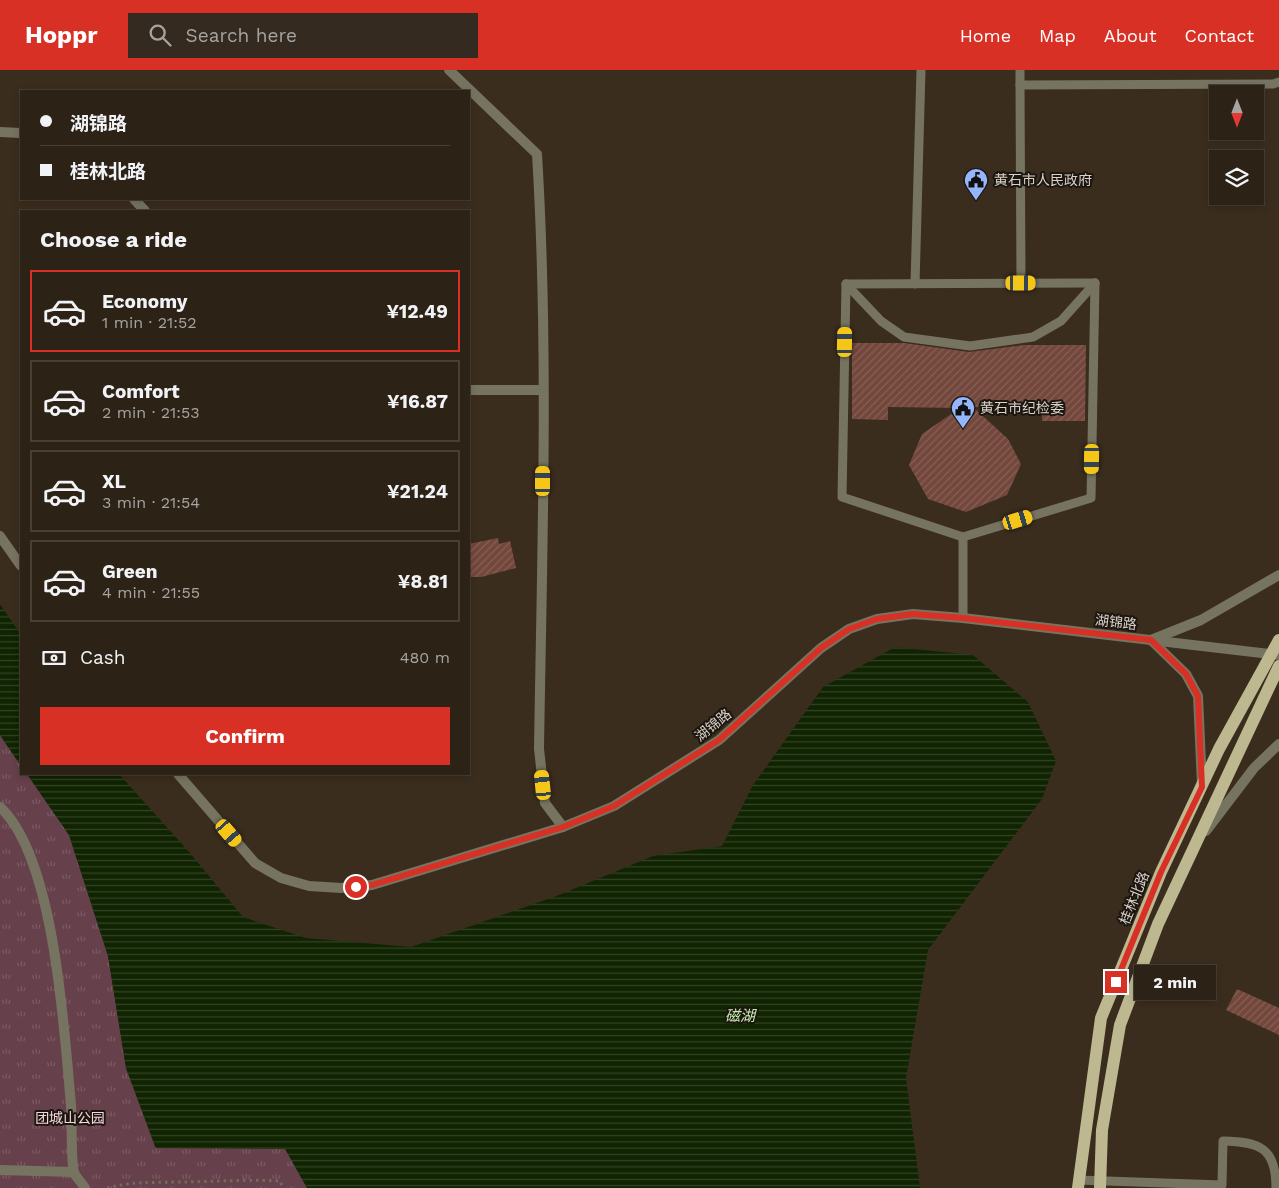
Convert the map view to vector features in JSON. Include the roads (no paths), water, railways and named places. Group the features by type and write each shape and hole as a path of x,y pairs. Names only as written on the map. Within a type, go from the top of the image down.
{"main road":[{"name":"桂林北路","path":"1078,1184 1101,1018 1161,872 1219,749 1276,654 1279,640"},
{"path":"1100,1184 1102,1130 1120,1025 1158,924 1279,666"}],"street":[{"path":"449,70 538,154 542,233 543,390 539,749 545,803 563,827"},
{"path":"0,132 20,133"},
{"path":"135,200 144,210"},
{"path":"470,390 543,390"},
{"path":"0,536 20,565"},
{"path":"1202,787 1198,696 1186,674 1151,640 1201,620 1279,575"},
{"name":"湖锦路","path":"179,775 255,863 281,878 308,886 341,888 372,885 563,827 614,806 706,749 821,648 849,629 877,619 913,614 963,618 1276,654"},
{"path":"1199,840 1254,768 1279,744"},
{"path":"0,807 17,828 28,846 51,937 62,1007 72,1122 74,1172 85,1188"},
{"path":"0,1170 74,1172"}],"lane":[{"path":"914,284 922,70"},
{"path":"1020,70 1021,283"},
{"path":"1020,85 1273,84 1279,82"},
{"path":"846,284 1095,283"},
{"path":"846,284 881,321 904,337 970,346 1033,337 1061,321 1095,283"},
{"path":"846,284 842,497 963,537 1091,498 1096,342 1095,283"},
{"path":"963,537 963,618"},
{"path":"1078,1184 1222,1185 1223,1141 1258,1146 1270,1156 1276,1188"}],"water":[{"path":"0,604 20,634 20,765 0,735"},
{"name":"磁湖","path":"895,647 973,655 1028,702 1056,761 1042,799 928,950 906,1078 920,1188 307,1188 285,1149 156,1148 126,1068 108,956 69,835 28,775 120,775 190,853 243,917 306,938 411,947 559,895 653,856 722,846 753,785 823,687"}],"place":[{"name":"黄石市人民政府","path":"976,201"},
{"name":"黄石市纪检委","path":"963,429"}],"park label":[{"name":"团城山公园","path":"70,1118"}]}
